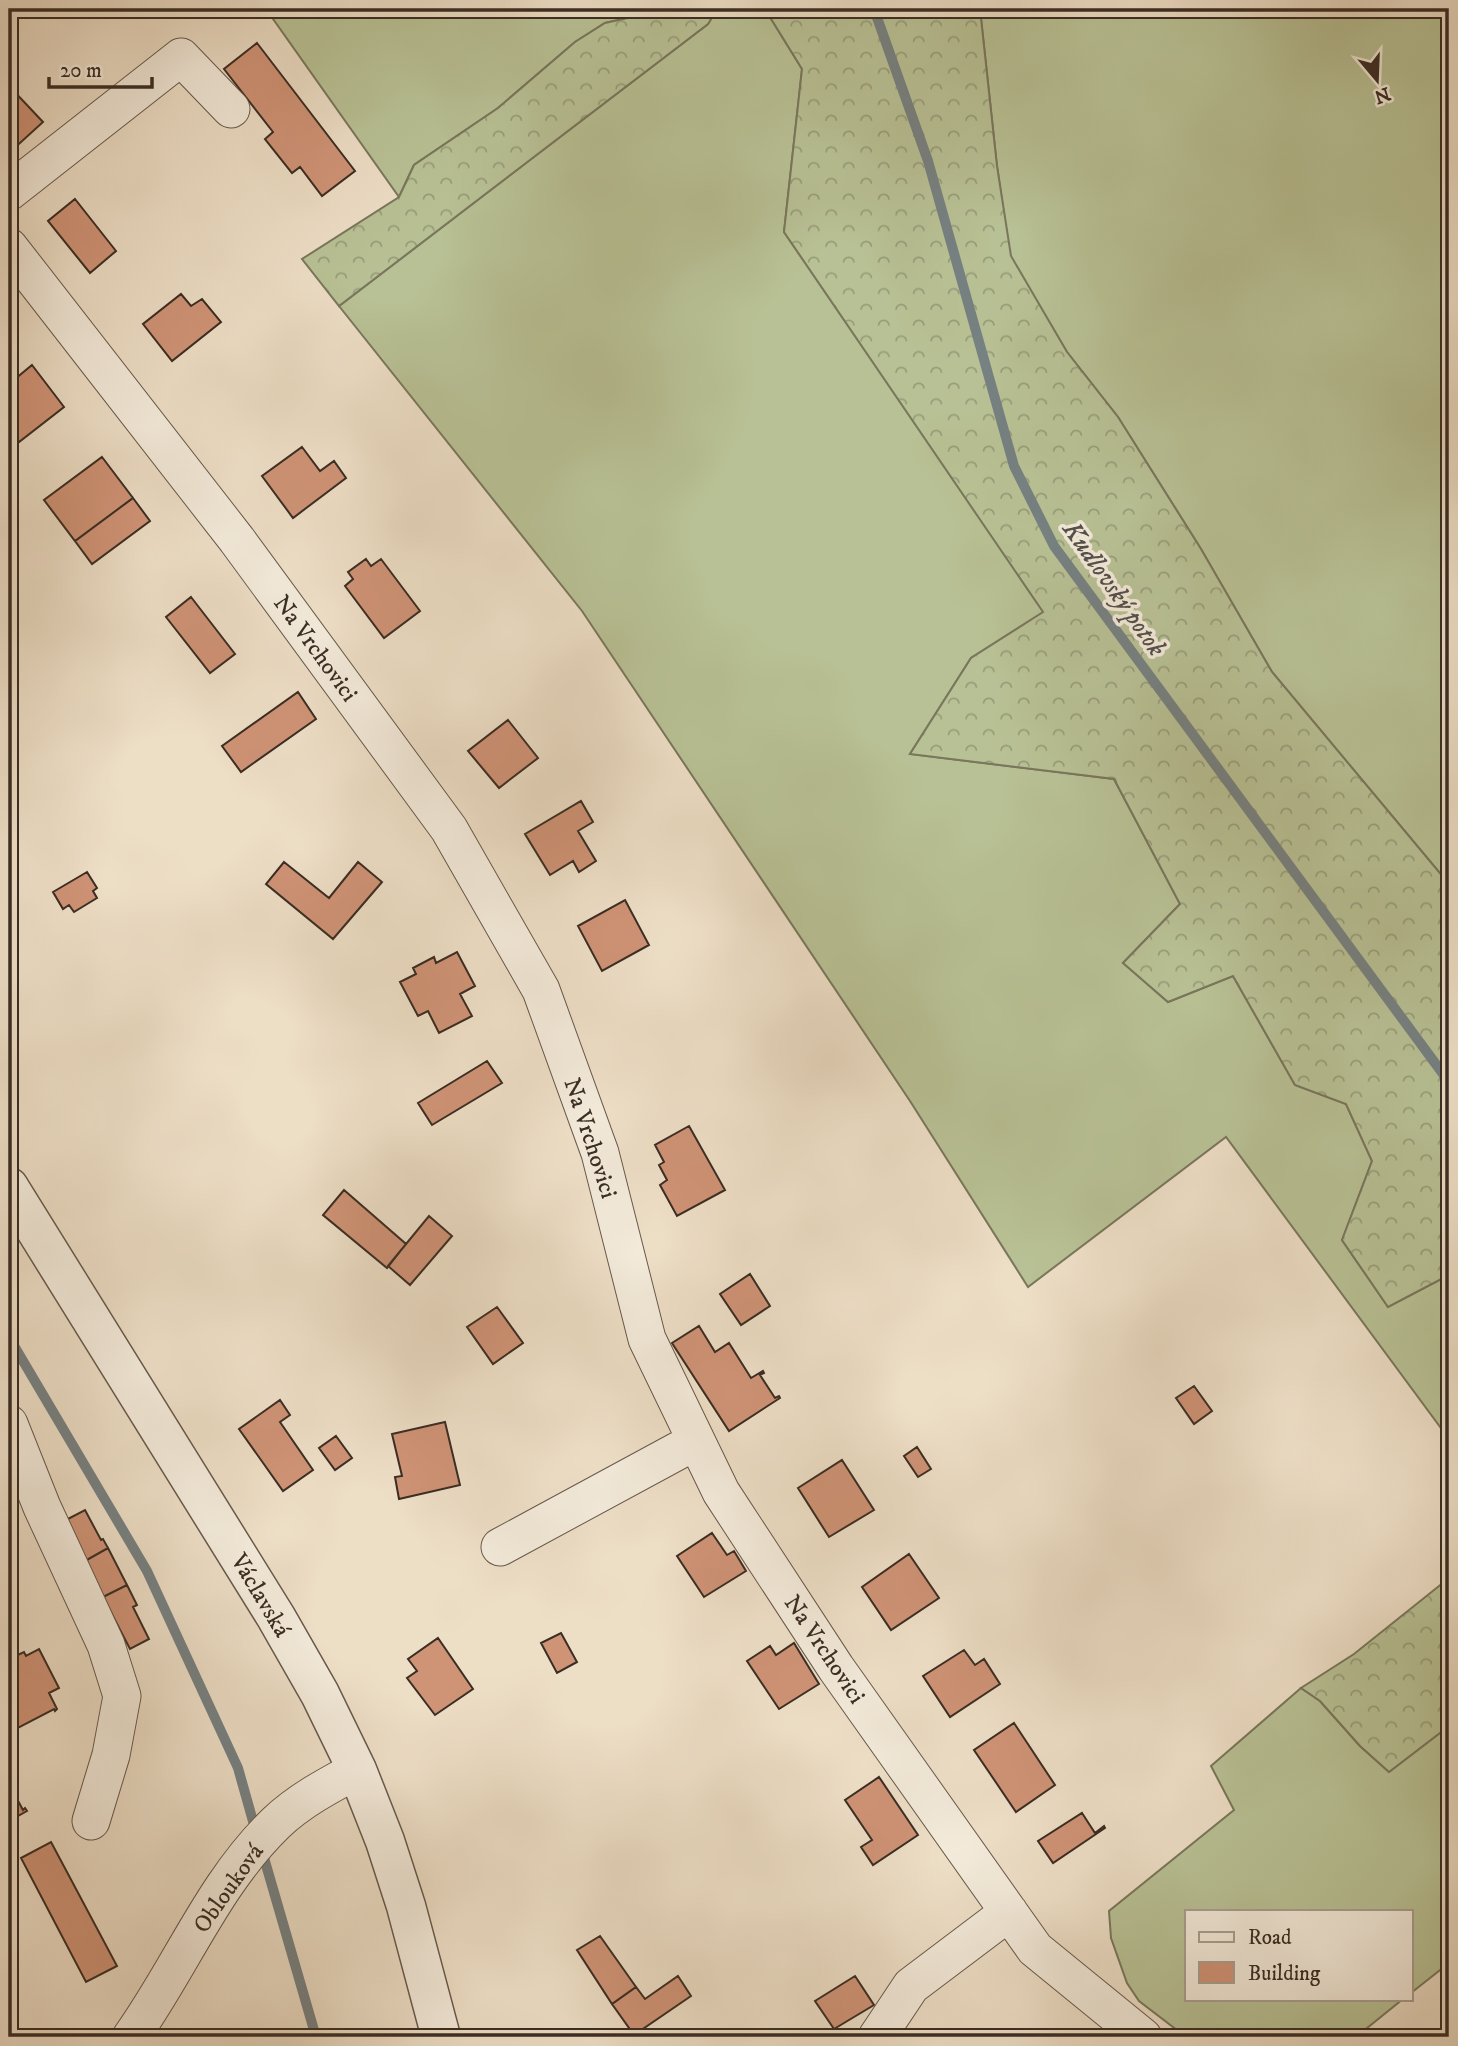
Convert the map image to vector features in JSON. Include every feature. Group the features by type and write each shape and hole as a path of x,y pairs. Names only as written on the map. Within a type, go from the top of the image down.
{"street":[{"path":"9,192 181,57 231,109"},
{"name":"Na Vrchovici","path":"9,247 237,540 449,829 541,990 600,1153 647,1339 721,1492 835,1668 1035,1948 1143,2037"},
{"name":"Václavská","path":"9,1187 276,1617 320,1694 357,1770 385,1841 441,2037"},
{"path":"9,1424 42,1507 106,1645 122,1696 111,1755 90,1821"},
{"path":"500,1547 696,1441"},
{"name":"Oblouková","path":"131,2037 236,1867 278,1821 324,1787 357,1770"},
{"path":"877,2037 911,1986 1009,1912"}],"green space":[{"path":"266,9 641,9 632,17 605,23 575,42 498,108 414,165 399,197"},
{"path":"641,9 717,9 708,24 339,306 302,259 399,197 414,165 498,108 575,42 605,23 632,17"},
{"path":"717,9 765,9 802,69 784,232 1044,612 971,658 910,754 1114,779 1180,904 1123,963 1168,1002 1233,976 1295,1085 1346,1104 1372,1161 1342,1240 1388,1307 1449,1275 1449,1439 1226,1137 1028,1287 910,1101 582,611 339,306 708,24"},
{"path":"765,9 980,9 997,166 1011,256 1067,352 1118,417 1201,549 1272,672 1449,884 1449,1275 1388,1307 1342,1240 1372,1161 1346,1104 1295,1085 1233,976 1168,1002 1123,963 1180,904 1114,779 910,754 971,658 1043,612 784,232 802,69"},
{"path":"980,9 1449,9 1449,884 1272,672 1201,549 1118,417 1067,352 1010,256"},
{"path":"1449,1578 1449,1726 1389,1772 1360,1746 1320,1701 1301,1688 1354,1654"},
{"path":"1301,1688 1320,1701 1360,1746 1389,1772 1449,1726 1449,1963 1412,1992 1412,1910 1185,1910 1185,2000 1402,2000 1356,2037 1186,2037 1139,2001 1127,1983 1111,1938 1109,1911 1234,1810 1211,1766"}],"building":[{"path":"257,43 355,171 322,196 300,167 292,173 265,139 273,132 224,69"},
{"path":"9,88 43,122 9,153"},
{"path":"75,199 116,251 90,273 48,221"},
{"path":"181,294 191,306 202,299 221,322 172,361 143,324"},
{"path":"32,365 64,407 19,442 9,430 9,384"},
{"path":"302,447 320,471 334,461 346,478 293,518 262,476"},
{"path":"102,457 133,498 75,541 44,500"},
{"path":"133,498 150,521 92,564 75,541"},
{"path":"366,559 371,566 381,559 420,611 384,638 345,586 353,579 348,572"},
{"path":"191,597 235,654 210,673 166,617"},
{"path":"298,692 316,719 241,772 222,746"},
{"path":"508,720 538,758 499,788 468,751"},
{"path":"581,801 593,822 578,831 596,861 579,872 573,861 550,875 525,834"},
{"path":"284,862 329,898 358,862 382,882 333,939 266,884"},
{"path":"87,872 97,888 93,891 97,898 74,912 69,905 63,909 53,892"},
{"path":"625,900 649,945 602,971 578,926"},
{"path":"457,952 475,986 460,994 472,1016 439,1033 428,1011 418,1016 400,982 416,974 413,968 434,957 436,963"},
{"path":"487,1061 502,1083 432,1125 418,1103"},
{"path":"689,1126 725,1190 677,1216 660,1185 667,1180 659,1165 664,1162 655,1145"},
{"path":"344,1190 406,1244 387,1268 323,1215"},
{"path":"429,1216 452,1236 410,1285 388,1266"},
{"path":"750,1274 770,1306 741,1325 720,1294"},
{"path":"497,1307 523,1343 493,1364 467,1327"},
{"path":"699,1326 715,1352 729,1343 751,1378 763,1371 760,1375 775,1398 780,1398 729,1431 672,1343"},
{"path":"1194,1386 1212,1411 1194,1424 1176,1398"},
{"path":"280,1400 290,1415 280,1422 313,1470 283,1491 239,1429"},
{"path":"445,1422 460,1485 399,1499 395,1477 402,1476 392,1434"},
{"path":"336,1436 352,1458 335,1470 319,1448"},
{"path":"917,1447 931,1469 918,1477 904,1456"},
{"path":"842,1460 874,1510 829,1537 798,1488"},
{"path":"85,1510 108,1548 85,1561 64,1521"},
{"path":"712,1533 727,1555 734,1551 746,1571 704,1597 677,1556"},
{"path":"108,1548 127,1585 103,1597 85,1561"},
{"path":"909,1554 939,1598 891,1630 862,1587"},
{"path":"127,1585 137,1605 133,1607 149,1639 130,1649 103,1597"},
{"path":"561,1633 577,1662 557,1673 541,1643"},
{"path":"438,1638 473,1689 435,1715 407,1678 417,1671 408,1659"},
{"path":"794,1643 819,1684 779,1709 747,1661 770,1646 776,1655"},
{"path":"39,1649 59,1688 49,1693 57,1709 14,1730 9,1720 9,1713 14,1710 9,1699 9,1659 24,1652 26,1656"},
{"path":"964,1650 975,1665 984,1659 1000,1684 950,1717 923,1676"},
{"path":"1014,1723 1055,1785 1016,1812 974,1750"},
{"path":"9,1769 16,1783 10,1786 23,1810 25,1808 27,1811 9,1821"},
{"path":"879,1777 918,1835 873,1865 861,1847 872,1840 845,1800"},
{"path":"1082,1813 1095,1833 1104,1826 1105,1828 1053,1863 1038,1841"},
{"path":"51,1842 117,1966 86,1982 21,1858"},
{"path":"600,1936 636,1987 612,2004 577,1950"},
{"path":"678,1976 691,1996 634,2035 612,2004 636,1987 645,1999"},
{"path":"855,1976 874,2005 834,2029 815,2001"},
{"path":"9,2030 52,2031 52,2037 9,2037"}],"waterway":[{"name":"Kudlovský potok","path":"874,9 928,161 1014,466 1054,546 1449,1082"},
{"path":"13,1344 147,1571 238,1768 256,1832"},
{"path":"262,1851 316,2037"}]}
